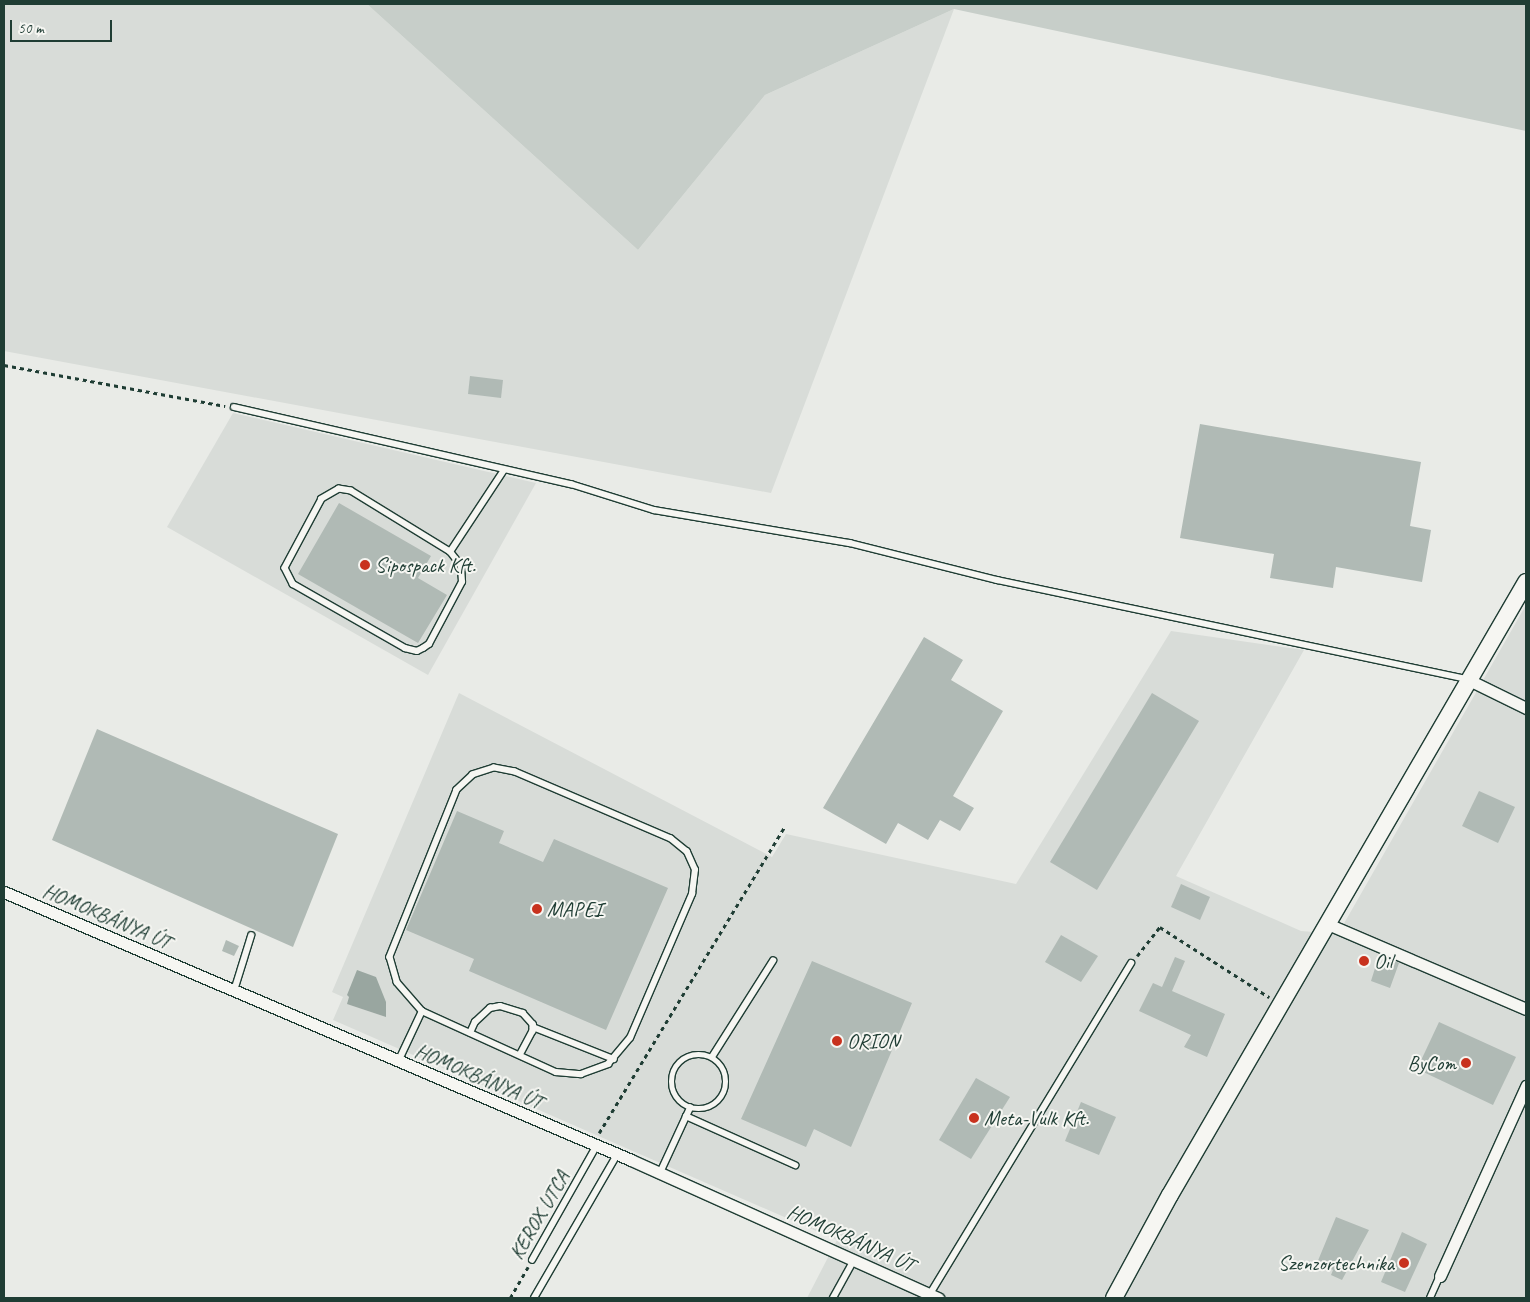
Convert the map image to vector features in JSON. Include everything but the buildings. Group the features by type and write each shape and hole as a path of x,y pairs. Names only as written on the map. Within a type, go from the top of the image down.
{"main road":[{"path":"1114,1298 1170,1194 1330,925 1526,582"}],"street":[{"path":"1470,680 1526,708"},
{"name":"HOMOKBÁNYA ÚT","path":"4,892 660,1173 934,1296"},
{"path":"1330,925 1526,1009"},
{"path":"1440,1276 1526,1086"}],"lane":[{"path":"234,407 571,484 654,510 850,543 996,580 1470,680"},
{"path":"450,552 504,470"},
{"path":"339,489 351,491 450,552 461,566 462,582 429,644 417,651 405,648 293,584 285,568 322,498 339,489"},
{"path":"484,770 515,772 670,838 687,852 692,861 695,880 692,894 630,1038 614,1059 592,1072 570,1075 520,1056 422,1011 408,999 393,972 390,957 394,940 457,790 463,781 484,770"},
{"path":"234,991 251,936"},
{"path":"712,1058 772,960"},
{"path":"934,1296 1131,963"},
{"path":"470,1033 482,1014 500,1006 523,1013 533,1028 614,1059"},
{"path":"398,1062 422,1011"},
{"path":"520,1056 532,1038 533,1028"},
{"path":"692,1055 712,1058 726,1074 725,1091 715,1105 707,1108 690,1108 676,1097 672,1081 674,1072 678,1065 692,1055"},
{"path":"660,1173 690,1108"},
{"path":"686,1116 795,1166"},
{"name":"KEROX UTCA","path":"532,1260 594,1146"},
{"path":"534,1298 617,1155"},
{"path":"833,1298 854,1260"},
{"path":"1430,1298 1440,1276"}],"path":[{"path":"4,365 234,407"},
{"path":"594,1146 784,827"},
{"path":"1131,963 1160,927 1283,1004"},
{"name":"KEROX UTCA","path":"510,1298 532,1260"}],"shaded area":[{"path":"4,4 367,4 638,250 765,95 954,9 771,493 4,351"},
{"path":"367,4 1526,4 1526,131 954,9 765,95 638,250"},
{"path":"233,413 536,483 428,675 167,527"},
{"path":"1526,605 1526,1298 807,1298 837,1240 333,1020 343,997 332,992 459,693 772,857 786,834 1016,884 1171,631 1304,650 1176,876 1301,931 1338,934"},
{"path":"357,970 376,977 386,1002 386,1017 347,1004 349,997 347,995"}],"place":[{"name":"Sipospack Kft.","path":"365,565"},
{"name":"MAPEI","path":"537,909"},
{"name":"Oil","path":"1364,961"},
{"name":"ORION","path":"837,1041"},
{"name":"ByCom","path":"1466,1063"},
{"name":"Meta-Vulk Kft.","path":"974,1118"},
{"name":"Szenzortechnika","path":"1404,1263"}]}
